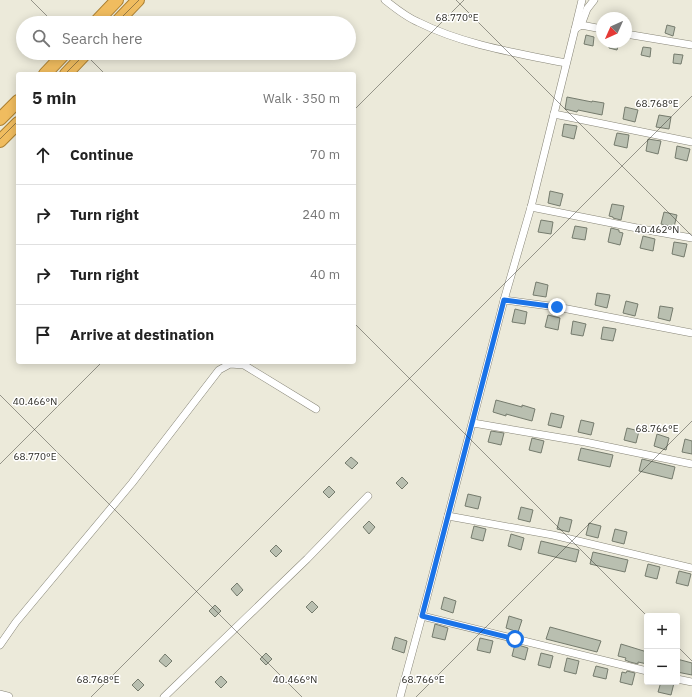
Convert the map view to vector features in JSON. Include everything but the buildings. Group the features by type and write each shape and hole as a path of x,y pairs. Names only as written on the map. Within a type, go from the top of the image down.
{"highway":[{"path":"102,16 117,0"},
{"path":"123,16 138,0"},
{"path":"46,72 58,60"},
{"path":"68,72 79,60"},
{"path":"0,119 16,103"},
{"path":"0,142 16,125"}],"street":[{"path":"385,0 416,22 445,34 489,47 566,63"},
{"path":"578,27 582,0"},
{"path":"400,697 504,300 531,207 566,63 578,27 587,9 594,0"},
{"path":"578,27 596,28"},
{"path":"632,35 691,43"},
{"path":"554,114 692,142"},
{"path":"531,207 692,238"},
{"path":"504,300 557,307 692,332"},
{"path":"0,645 16,622 132,483 219,370 230,364 244,365 316,409"},
{"path":"473,423 585,442 692,464"},
{"path":"164,697 308,559 368,496"},
{"path":"448,516 553,535 692,568"},
{"path":"422,616 644,670"},
{"path":"680,680 692,682"},
{"path":"0,695 8,697"}],"route":[{"path":"515,639 422,616 504,300 557,307"}]}
